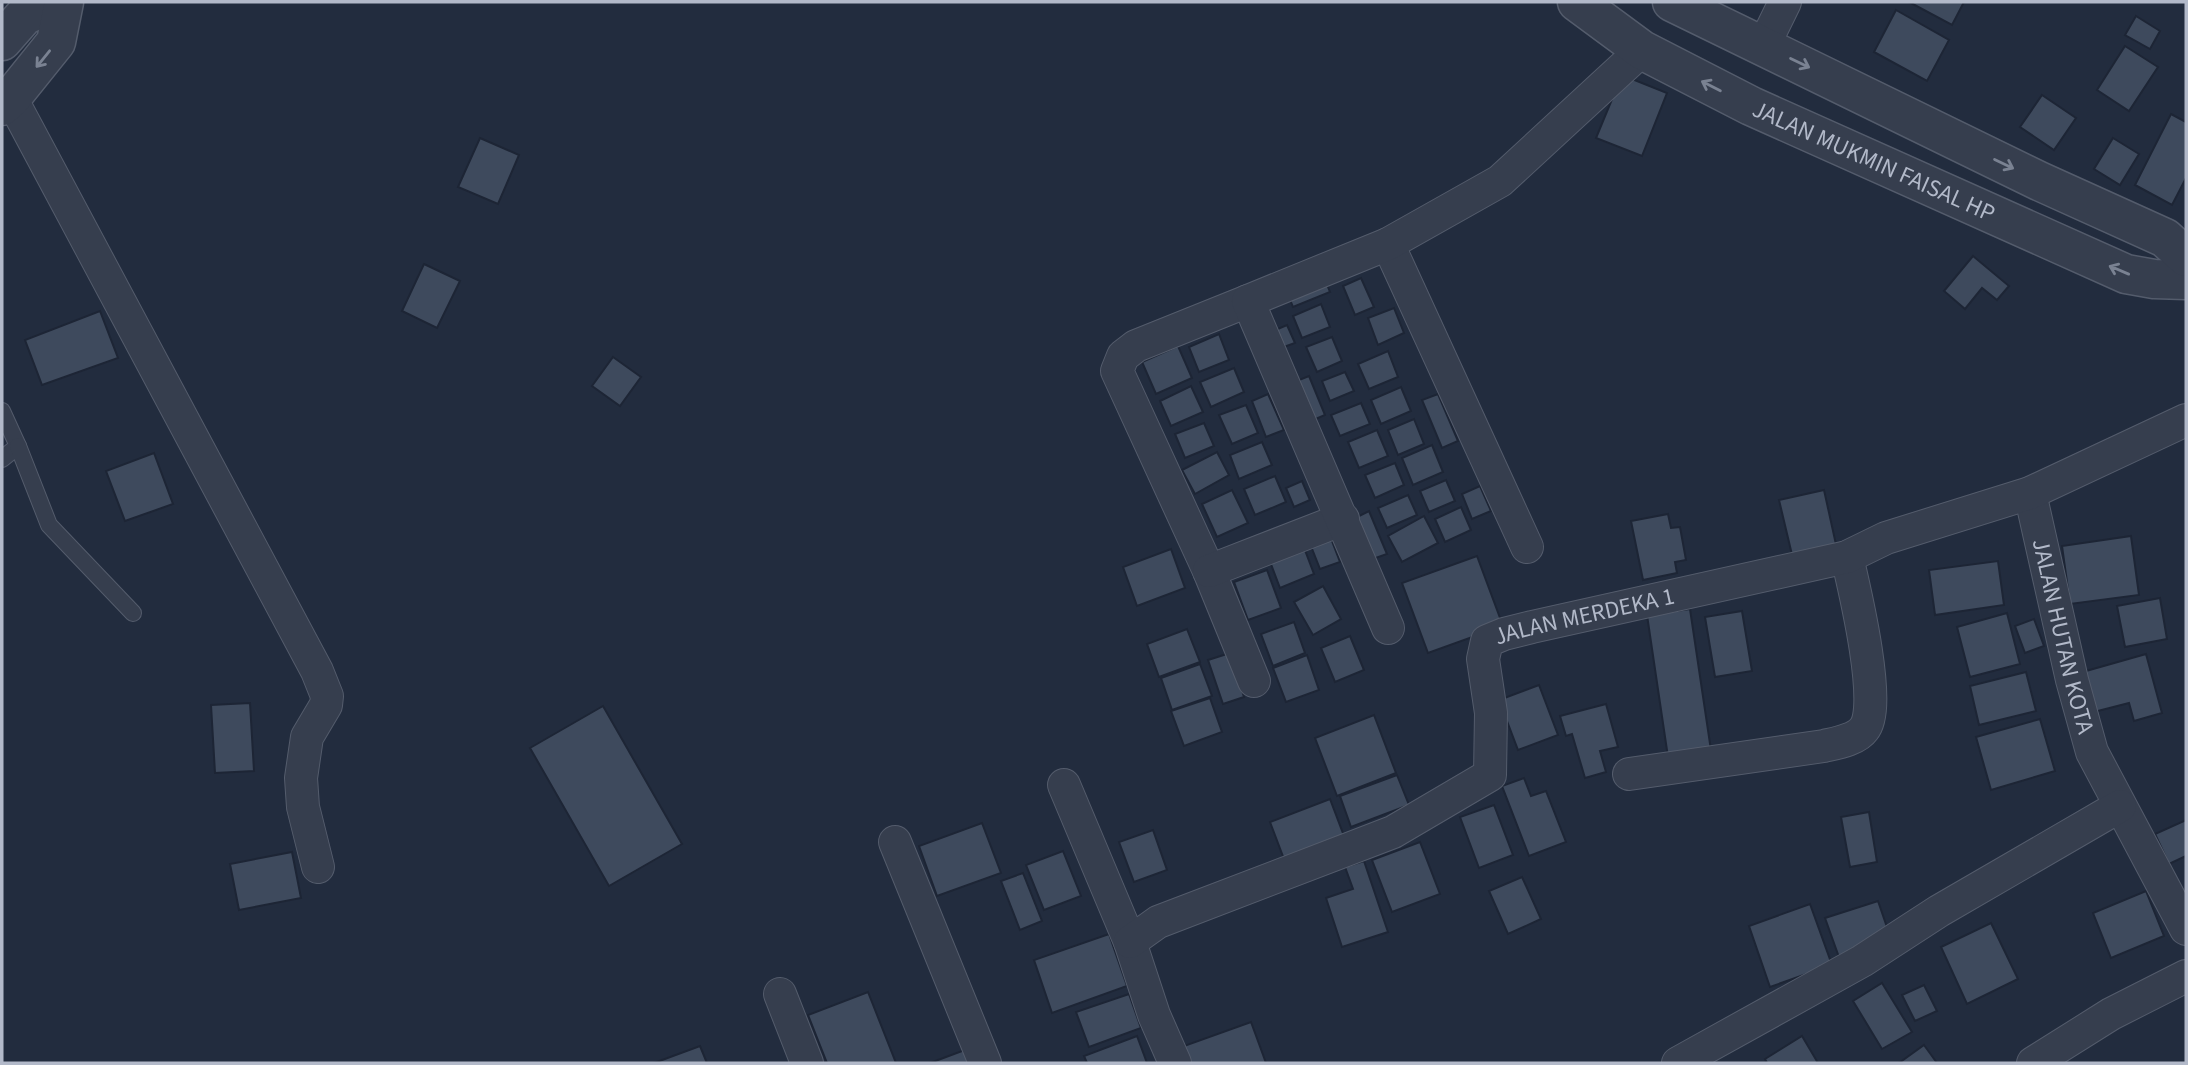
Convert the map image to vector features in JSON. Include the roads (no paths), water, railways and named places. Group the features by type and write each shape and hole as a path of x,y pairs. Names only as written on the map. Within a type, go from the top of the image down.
{"street":[{"path":"2,41 24,16 53,2"},
{"path":"64,2 56,42 6,102 317,671 327,696 326,705 307,737 301,778 303,807 318,867"},
{"name":"JALAN MUKMIN FAISAL HP","path":"1577,2 1642,50 1751,106 2126,274 2154,279 2186,280"},
{"name":"JALAN MUKMIN FAISAL HP","path":"1672,2 2039,181 2165,238 2186,257"},
{"path":"1764,46 1785,2"},
{"path":"1254,681 1209,572 1117,371 1123,356 1136,346 1388,244 1500,181 1642,50"},
{"path":"1388,244 1527,547"},
{"path":"1248,301 1388,628"},
{"path":"2030,493 2186,420"},
{"name":"JALAN MERDEKA 1","path":"1130,942 1158,922 1393,831 1490,775 1491,713 1483,659 1487,641 1532,627 1847,557 1886,538 2030,493"},
{"name":"JALAN HUTAN KOTA","path":"2030,493 2072,680 2092,752 2186,929"},
{"path":"1209,572 1343,519"},
{"path":"1629,774 1824,746 1850,739 1865,729 1872,710 1863,624 1847,557"},
{"path":"1064,785 1130,942 1154,1015 1175,1063"},
{"path":"1678,1063 1862,961 1939,911 2120,806"},
{"path":"895,842 985,1063"},
{"path":"2033,1063 2111,1014 2186,976"},
{"path":"780,994 807,1063"}],"lane":[{"path":"2,411 49,525 133,612"},
{"path":"2,459 18,446"}]}
